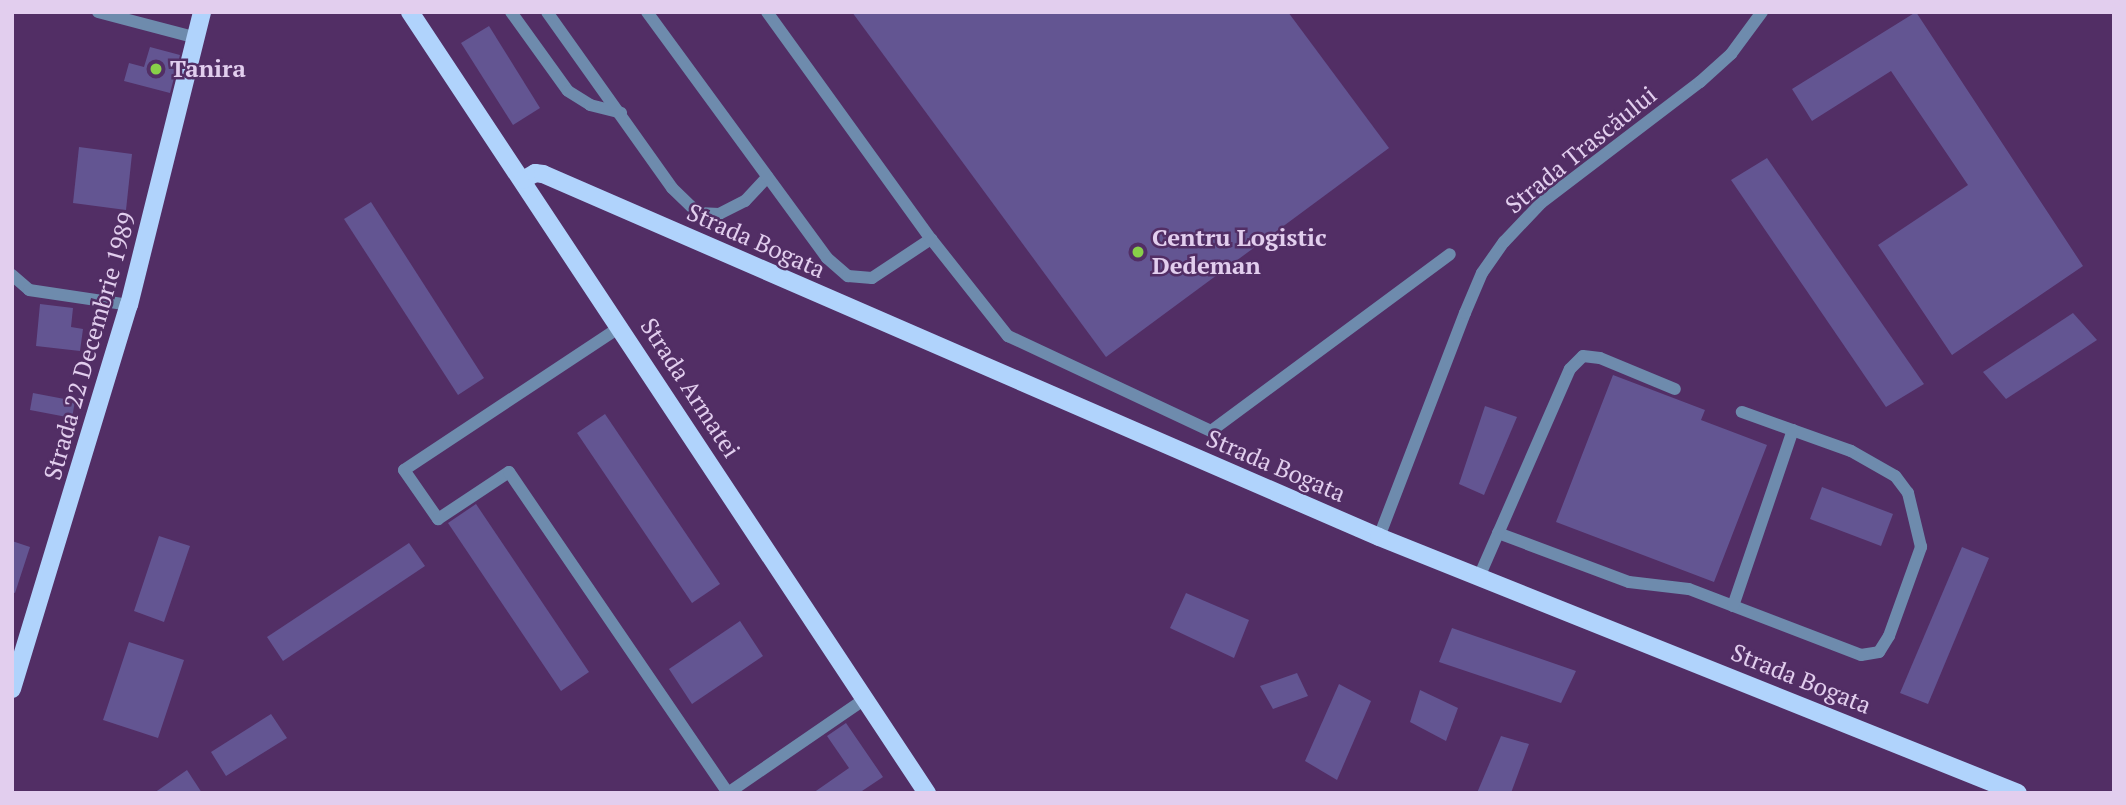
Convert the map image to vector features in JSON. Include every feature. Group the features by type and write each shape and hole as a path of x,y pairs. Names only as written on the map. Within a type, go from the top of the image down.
{"main road":[{"name":"Strada 22 Decembrie 1989","path":"12,690 129,305 202,12"},
{"name":"Strada Armatei","path":"410,12 928,793"},
{"name":"Strada Bogata","path":"523,180 535,173 543,174 1379,537 2018,793"}],"street":[{"path":"98,12 197,38"},
{"path":"511,12 568,91 590,105 621,113"},
{"path":"547,12 672,188 698,214 719,214 745,201 767,177"},
{"path":"647,12 827,258 848,276 872,278 931,239"},
{"path":"767,12 931,239 1008,336 1211,431 1450,254"},
{"name":"Strada Trascăului","path":"1379,537 1465,313 1482,273 1504,242 1541,203 1700,82 1731,54 1762,12"},
{"path":"12,275 29,290 129,305"},
{"path":"620,327 404,470 438,519 509,472 727,793 865,698"},
{"path":"1479,577 1570,369 1583,356 1600,358 1675,389"},
{"path":"1498,533 1629,582 1689,589 1861,656 1879,652 1889,636 1921,547 1908,493 1895,476 1851,451 1742,412"},
{"path":"1733,606 1793,430"}],"building":[{"name":"Centru Logistic Dedeman","path":"852,12 1288,12 1389,148 1106,357"},
{"path":"1916,12 2083,266 1952,355 1878,245 1968,185 1891,71 1812,121 1792,89"},
{"path":"489,26 540,108 513,125 461,43"},
{"path":"150,47 180,55 170,93 124,81 129,63 144,67"},
{"path":"79,147 132,154 126,210 73,203"},
{"path":"1767,158 1924,384 1886,407 1731,180"},
{"path":"371,202 484,378 458,395 344,219"},
{"path":"40,304 73,308 71,327 83,329 80,351 36,346"},
{"path":"2073,313 2097,340 2006,399 1983,372"},
{"path":"1613,375 1705,410 1701,420 1767,445 1714,582 1556,522"},
{"path":"33,393 75,401 72,418 30,410"},
{"path":"1485,406 1517,417 1484,495 1459,484"},
{"path":"605,414 720,584 692,603 577,433"},
{"path":"1822,487 1893,514 1881,546 1810,519"},
{"path":"476,504 589,672 561,691 448,523"},
{"path":"159,536 190,546 164,622 134,611"},
{"path":"12,541 30,547 15,593 12,592"},
{"path":"409,543 425,566 283,661 267,637"},
{"path":"1962,547 1989,558 1928,704 1900,693"},
{"path":"1186,593 1249,620 1234,658 1170,628"},
{"path":"740,621 763,656 692,704 669,669"},
{"path":"1452,628 1576,671 1561,703 1439,662"},
{"path":"129,642 184,660 158,738 103,720"},
{"path":"1297,673 1308,696 1273,709 1260,686"},
{"path":"1339,684 1371,701 1337,780 1305,761"},
{"path":"1420,690 1458,708 1446,741 1410,722"},
{"path":"271,714 287,738 226,776 211,752"},
{"path":"846,723 883,777 859,793 813,793 849,768 827,736"},
{"path":"1501,736 1529,744 1511,793 1477,793"},
{"path":"187,770 202,793 154,793"}],"place":[{"name":"Tanira","path":"156,69"},
{"name":"Centru Logistic Dedeman","path":"1138,252"}]}
